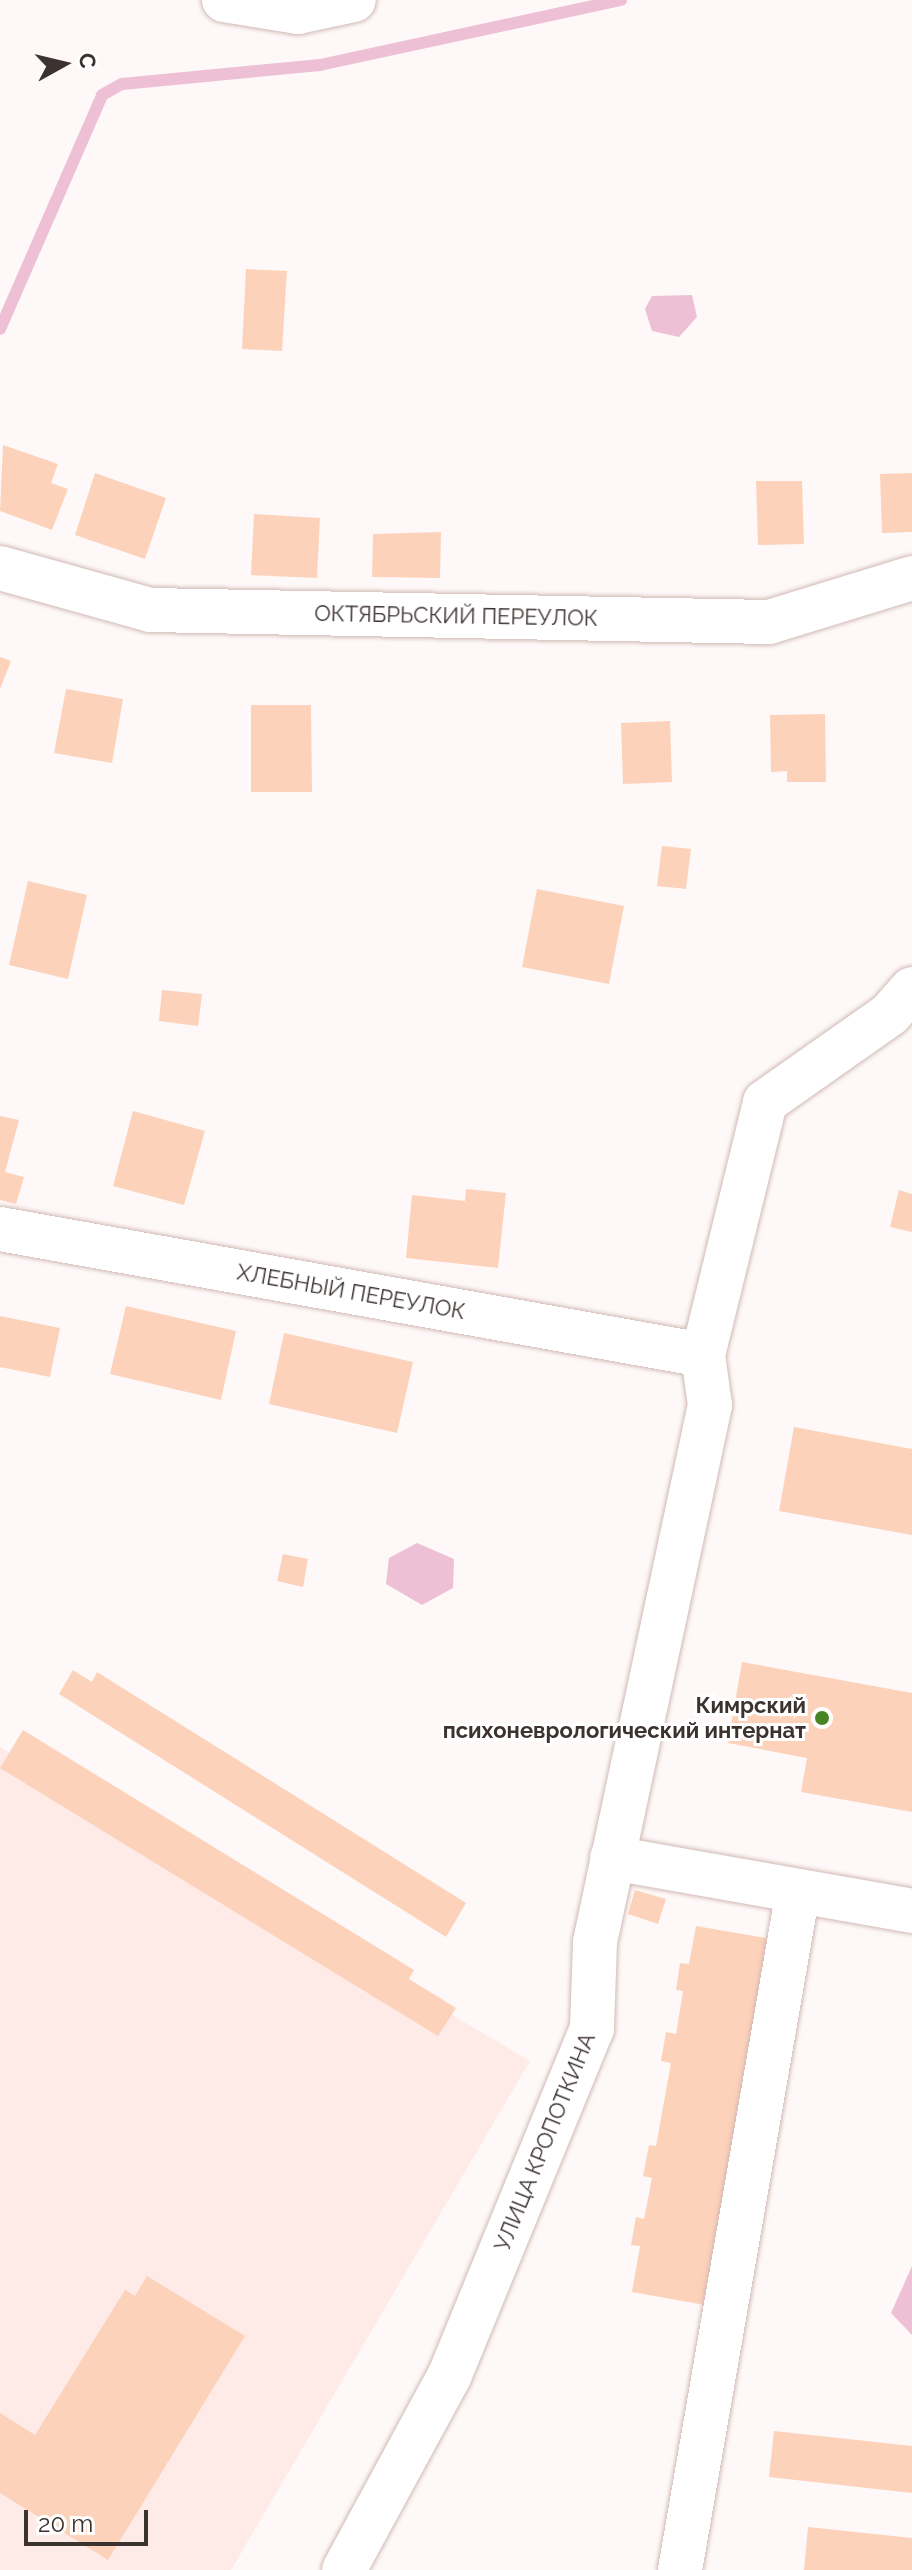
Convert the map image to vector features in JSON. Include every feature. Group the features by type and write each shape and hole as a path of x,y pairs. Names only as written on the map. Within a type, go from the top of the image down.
{"street":[{"path":"224,0 298,12 354,0"},
{"name":"ОКТЯБРЬСКИЙ ПЕРЕУЛОК","path":"0,568 150,610 769,622 912,578"},
{"path":"703,1355 765,1102 890,1014 910,987"},
{"name":"ХЛЕБНЫЙ ПЕРЕУЛОК","path":"0,1229 703,1355"},
{"name":"УЛИЦА КРОПОТКИНА","path":"344,2570 449,2377 592,2029 595,1942 710,1405 703,1355"},
{"path":"612,1858 912,1911"},
{"path":"680,2570 798,1891"}],"shaded area":[{"path":"692,295 697,317 679,337 652,331 645,309 652,296"},
{"path":"417,1543 454,1559 453,1588 422,1605 386,1584 389,1558"},
{"path":"0,1747 530,2061 231,2570 0,2570"},
{"path":"912,2266 912,2335 891,2313"}],"building":[{"path":"246,269 287,271 282,351 242,349"},
{"path":"3,445 58,464 51,483 68,489 52,530 0,511"},
{"path":"95,473 166,498 145,559 75,535"},
{"path":"912,473 912,532 882,533 880,474"},
{"path":"756,481 802,481 804,544 758,545"},
{"path":"254,514 320,518 317,578 251,575"},
{"path":"441,532 440,578 372,577 373,534"},
{"path":"0,657 11,661 0,689"},
{"path":"66,689 123,699 112,763 54,753"},
{"path":"251,705 311,705 312,792 251,792"},
{"path":"825,714 826,782 787,782 787,771 771,772 770,715"},
{"path":"670,721 672,782 623,784 621,723"},
{"path":"662,846 691,849 686,889 657,886"},
{"path":"28,881 87,895 68,979 9,965"},
{"path":"537,889 624,906 609,984 522,967"},
{"path":"162,990 202,994 198,1026 159,1021"},
{"path":"133,1111 205,1131 184,1205 113,1186"},
{"path":"0,1116 19,1120 5,1172 24,1177 16,1204 0,1200"},
{"path":"466,1189 506,1193 498,1268 406,1258 412,1195 465,1201"},
{"path":"899,1190 912,1194 912,1232 890,1227"},
{"path":"126,1306 236,1331 221,1400 110,1374"},
{"path":"0,1316 60,1328 50,1377 0,1367"},
{"path":"284,1333 413,1362 397,1433 269,1404"},
{"path":"794,1427 912,1449 912,1535 779,1511"},
{"path":"283,1554 308,1559 303,1587 277,1581"},
{"name":"Кимрский психоневрологический интернат","path":"742,1662 912,1693 912,1812 801,1792 807,1758 728,1743"},
{"path":"73,1670 92,1682 97,1672 466,1903 446,1937 59,1694"},
{"path":"23,1730 414,1970 409,1979 456,2008 438,2036 0,1768"},
{"path":"635,1890 666,1899 658,1924 628,1914"},
{"path":"696,1926 771,1939 705,2305 632,2292 640,2246 631,2245 636,2217 644,2219 652,2178 643,2176 649,2145 656,2146 671,2063 661,2061 666,2032 676,2034 683,1991 676,1990 680,1963 689,1964"},
{"path":"147,2276 245,2336 108,2560 0,2493 0,2413 35,2435 125,2290 135,2296"},
{"path":"774,2431 912,2446 912,2493 769,2477"},
{"path":"808,2527 912,2538 912,2570 804,2570"}],"waterway":[{"path":"0,329 102,95 122,84 320,65 621,0"}],"place":[{"name":"Кимрский психоневрологический интернат","path":"822,1718"}]}
